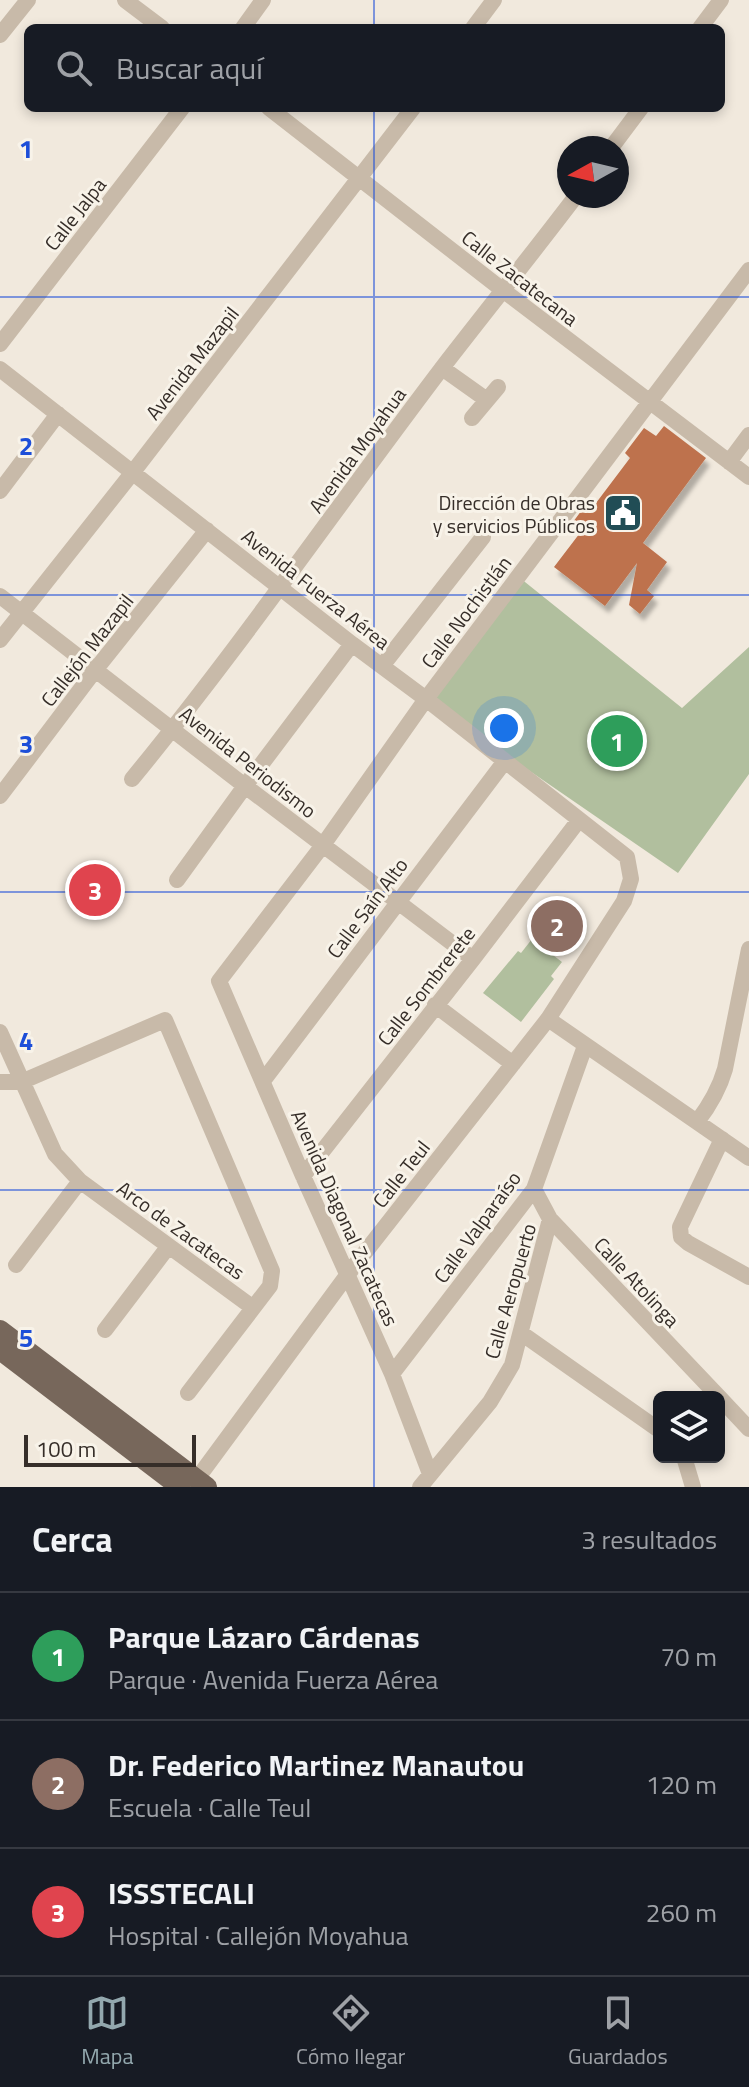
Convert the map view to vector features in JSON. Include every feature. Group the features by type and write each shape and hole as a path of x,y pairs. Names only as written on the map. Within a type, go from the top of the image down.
{"main road":[{"path":"0,1330 194,1485"},
{"path":"0,1350 194,1485"}],"street":[{"path":"0,35 28,0"},
{"path":"125,0 157,24"},
{"path":"246,24 263,0"},
{"path":"476,24 494,0"},
{"path":"703,24 721,0"},
{"name":"Calle Jalpa","path":"0,344 179,112"},
{"name":"Calle Zacatecana","path":"274,112 749,477"},
{"name":"Avenida Mazapil","path":"0,640 410,112"},
{"path":"620,136 638,112"},
{"name":"Avenida Moyahua","path":"132,779 281,588 442,368 567,208"},
{"name":"Calle Nochistlán","path":"219,981 323,845 426,699 749,270"},
{"path":"442,368 492,394 472,418"},
{"name":"Avenida Fuerza Aérea","path":"0,369 627,857 631,879"},
{"path":"0,491 58,414"},
{"path":"729,462 749,435"},
{"name":"Callejón Mazapil","path":"0,796 207,530"},
{"path":"382,666 483,537"},
{"name":"Avenida Periodismo","path":"0,596 473,959"},
{"path":"177,880 352,644"},
{"name":"Calle Saín Alto","path":"263,1081 505,761"},
{"name":"Calle Sombrerete","path":"303,1176 579,820"},
{"name":"Calle Teul","path":"194,1485 348,1274 548,1019 624,901 631,879"},
{"path":"697,1122 711,1104 725,1069 749,949"},
{"name":"Avenida Diagonal Zacatecas","path":"219,981 392,1374 425,1480"},
{"path":"435,1005 513,1064"},
{"path":"548,1019 749,1158"},
{"name":"Arco de Zacatecas","path":"0,1032 21,1082 55,1154 80,1181 252,1307 270,1286 272,1271 165,1020 21,1082"},
{"name":"Calle Valparaíso","path":"392,1374 534,1189 585,1046"},
{"path":"0,1082 21,1082"},
{"path":"722,1139 680,1227 681,1237 749,1277"},
{"path":"16,1265 80,1181"},
{"name":"Calle Atolinga","path":"534,1189 550,1219 713,1391"},
{"name":"Calle Aeropuerto","path":"425,1480 490,1402 512,1365 550,1219"},
{"path":"105,1330 168,1247"},
{"path":"188,1393 252,1307"},
{"path":"521,1333 653,1426"},
{"name":"Calle Atolinga","path":"725,1403 749,1429"},
{"path":"686,1463 693,1487"}],"green space":[{"path":"520,578 682,708 749,647 749,774 678,873 428,701"},
{"path":"532,939 562,962 551,976 554,979 521,1022 483,993"}],"building":[{"name":"Dirección de Obras y servicios Públicos","path":"664,426 706,458 643,543 667,562 647,590 654,596 640,614 629,605 637,563 605,606 554,567 583,529 573,522 590,499 596,503 630,458 625,453 644,428 656,436"}],"place":[{"name":"Dirección de Obras y servicios Públicos","path":"623,513"},
{"name":"Parque Lázaro Cárdenas","path":"617,741"},
{"name":"ISSSTECALI","path":"95,890"},
{"name":"Dr. Federico Martinez Manautou","path":"557,926"}]}
